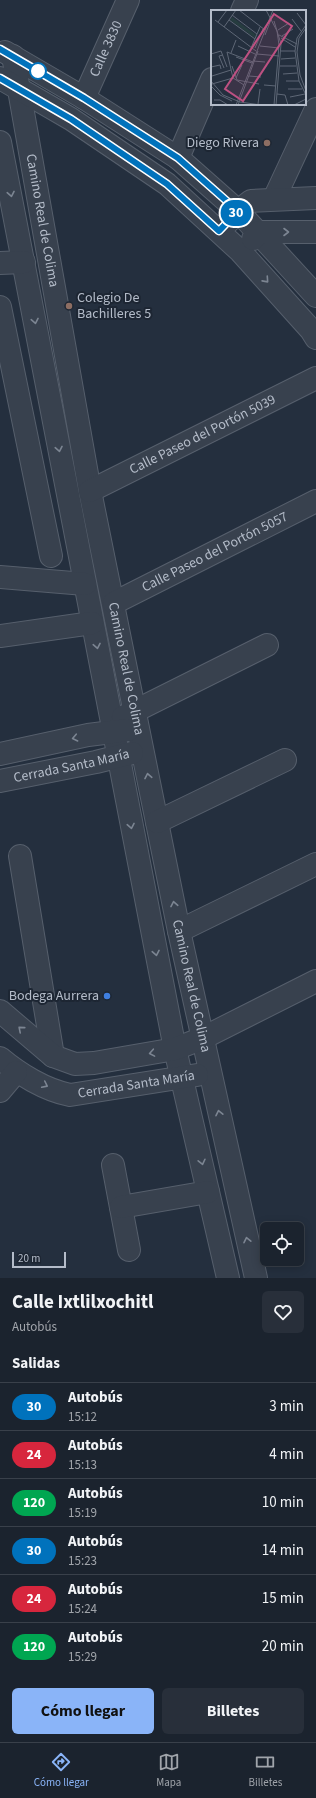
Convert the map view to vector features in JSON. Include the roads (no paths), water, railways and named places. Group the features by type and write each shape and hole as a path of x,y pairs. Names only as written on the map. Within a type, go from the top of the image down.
{"street":[{"name":"Calle 3830","path":"84,98 128,0"},
{"path":"242,10 247,0"},
{"path":"6,52 84,98 178,158 238,211 259,232 316,296"},
{"name":"Camino Real de Colima","path":"6,52 19,88 90,492 114,603 179,931 256,1278"},
{"path":"0,78 71,119 167,184 240,251 311,330 316,338"},
{"path":"178,158 211,81"},
{"path":"274,199 316,109"},
{"name":"Camino Real de Colima","path":"0,142 31,296 112,728 175,1049 183,1078 228,1278"},
{"path":"219,231 250,201 316,198"},
{"path":"240,251 259,232 316,232"},
{"path":"0,263 24,262"},
{"path":"31,296 55,292"},
{"path":"0,307 51,556"},
{"name":"Calle Paseo del Portón 5039","path":"90,492 316,378"},
{"name":"Calle Paseo del Portón 5057","path":"114,603 316,502"},
{"path":"0,577 85,584"},
{"path":"0,636 92,622"},
{"name":"Cerrada Santa María","path":"0,754 88,735 137,720 267,645"},
{"name":"Cerrada Santa María","path":"0,782 96,762 143,750"},
{"path":"157,822 285,760"},
{"path":"20,856 53,1056"},
{"path":"179,931 316,864"},
{"name":"Cerrada Santa María","path":"0,1011 53,1056 75,1064 94,1063 175,1049 203,1038 316,981"},
{"name":"Cerrada Santa María","path":"0,1058 16,1072 54,1090 70,1095 210,1073"},
{"path":"0,1091 16,1072"},
{"path":"113,1165 129,1250"},
{"path":"121,1207 208,1192"}],"place":[{"name":"Diego Rivera","path":"267,143"},
{"name":"Colegio De Bachilleres 5","path":"69,306"},
{"name":"Bodega Aurrera","path":"107,996"}]}
